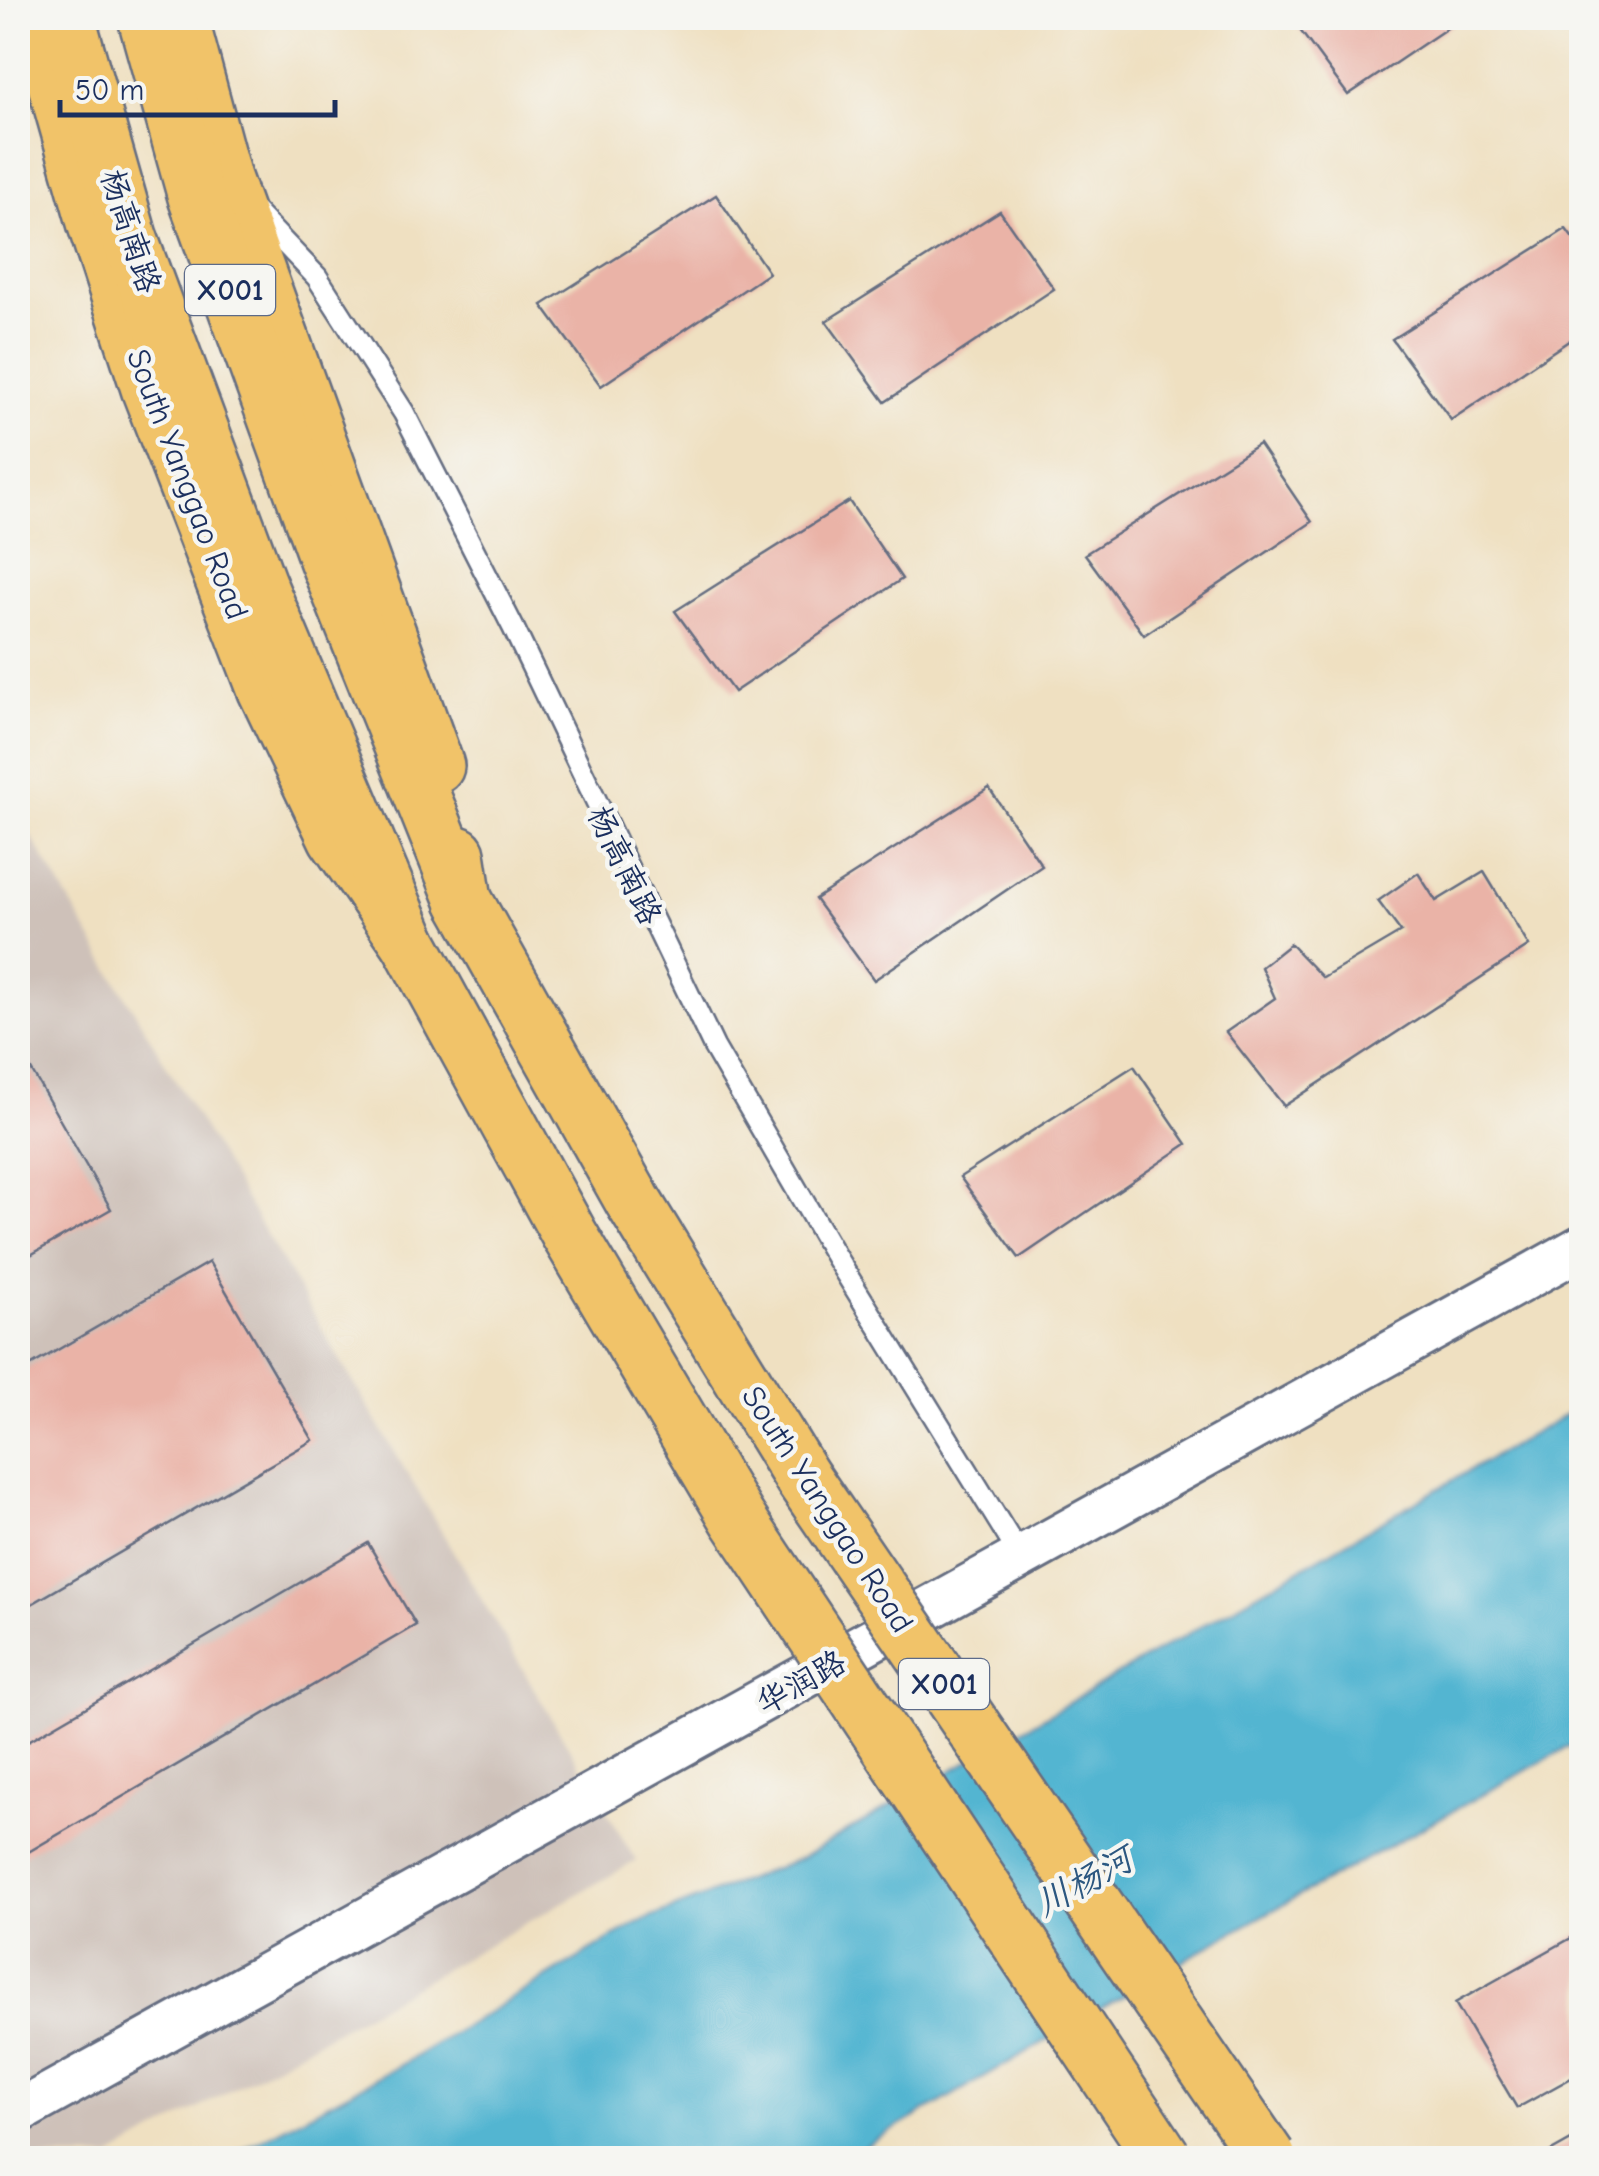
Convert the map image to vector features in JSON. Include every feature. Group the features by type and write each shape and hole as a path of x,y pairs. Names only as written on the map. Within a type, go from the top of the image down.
{"main road":[{"name":"杨高南路","path":"37,18 94,222 149,388 265,688 336,837 408,942 569,1234 738,1518 1163,2158"},
{"name":"杨高南路","path":"67,18 129,236 258,584 408,942"},
{"name":"X001","path":"146,18 196,197 326,559 464,900"},
{"name":"X001","path":"180,18 224,178 449,802 464,900"},
{"name":"South Yanggao Road","path":"464,900 633,1201 802,1477 1268,2158"}],"street":[{"name":"华润路","path":"18,2112 1582,1247"}],"lane":[{"name":"杨高南路","path":"224,178 318,277 404,413 513,627 714,1048 837,1259 1022,1560"}],"shaded area":[{"path":"18,814 636,1861 110,2158 18,2158"}],"water":[{"name":"川杨河","path":"1581,1406 1581,1740 1219,1940 845,2158 226,2158 399,2066 637,1923 801,1858"}],"building":[{"path":"1291,18 1462,18 1348,95"},
{"path":"716,195 769,273 601,386 542,305"},
{"path":"1000,211 1054,289 885,402 826,321"},
{"path":"1566,229 1582,251 1582,332 1451,420 1392,339"},
{"path":"1259,444 1312,522 1144,635 1085,554"},
{"path":"849,501 902,579 734,692 675,611"},
{"path":"989,788 1042,866 874,980 815,899"},
{"path":"1484,872 1529,946 1284,1106 1226,1032 1275,998 1261,967 1290,944 1323,978 1401,932 1378,901 1418,873 1436,901"},
{"path":"18,1047 111,1209 18,1262"},
{"path":"1134,1066 1187,1144 1019,1258 960,1177"},
{"path":"209,1262 313,1440 18,1612 18,1373"},
{"path":"368,1543 416,1625 18,1858 18,1747"},
{"path":"1582,1932 1582,2072 1517,2108 1455,2003"},
{"path":"1582,2134 1582,2158 1539,2158"}]}
